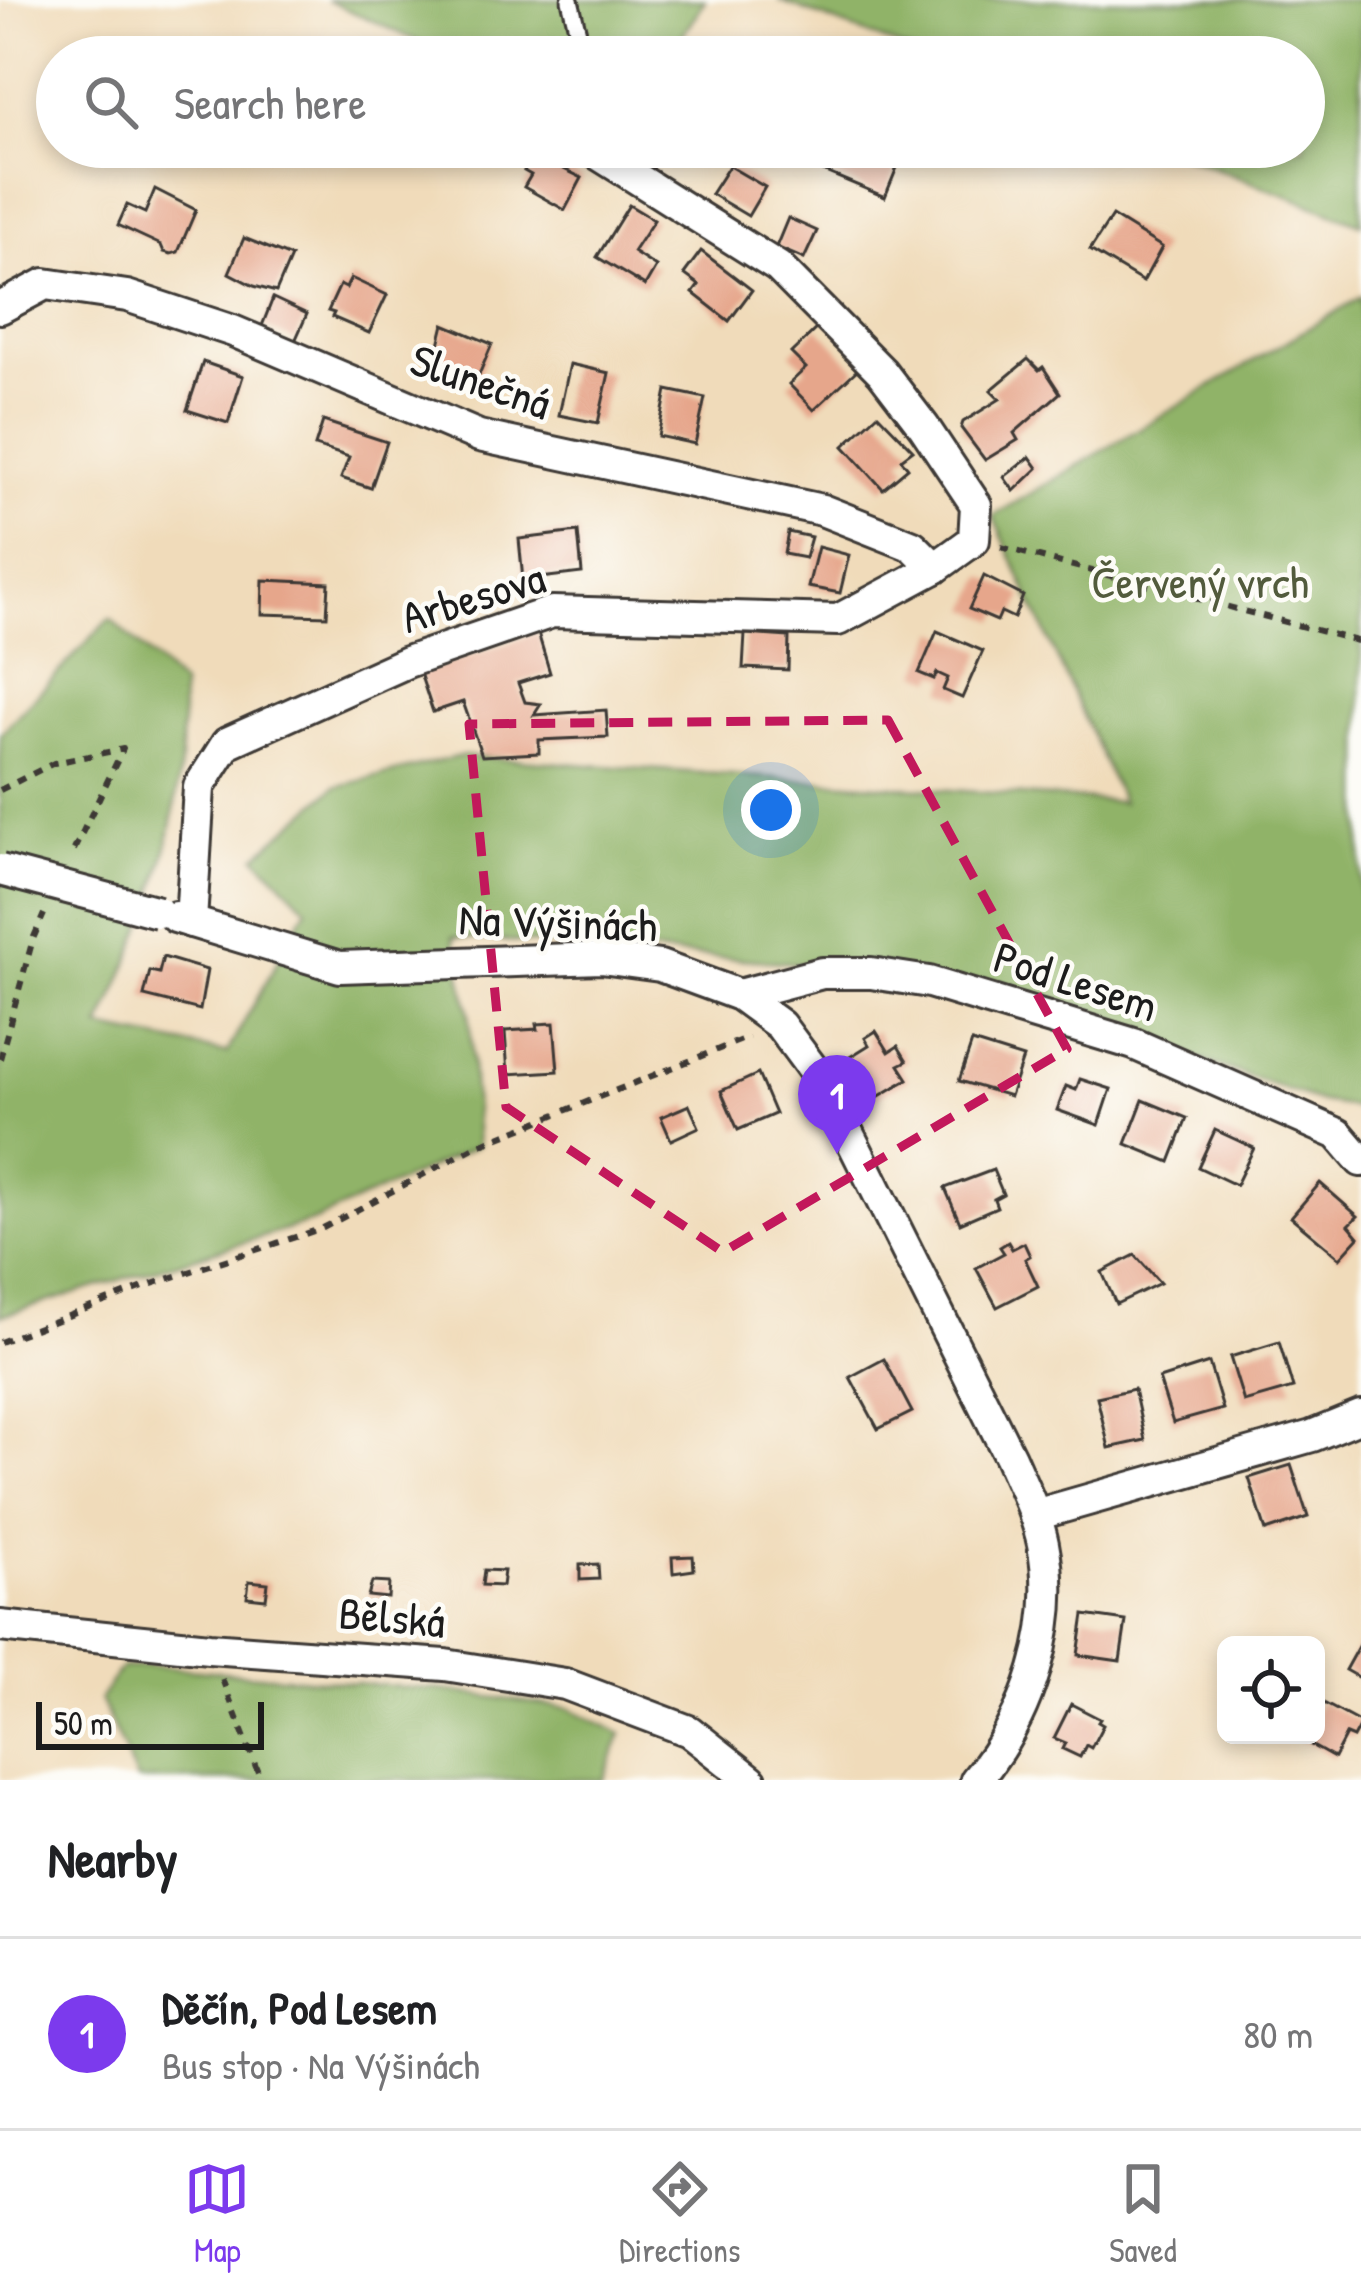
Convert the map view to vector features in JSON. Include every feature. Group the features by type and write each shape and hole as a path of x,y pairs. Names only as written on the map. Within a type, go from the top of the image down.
{"street":[{"path":"627,168 778,267 882,372 976,505 974,540"},
{"name":"Slunečná","path":"0,308 45,284 127,296 233,331 479,436 822,510 913,546 935,568"},
{"name":"Arbesova","path":"190,922 199,787 227,743 407,662 552,612 838,620 935,568 974,540"},
{"name":"Na Výšinách","path":"0,870 340,967 601,958 660,965 739,995 780,1024 823,1083 1035,1515 1044,1548 1046,1578 1038,1658 1018,1719 976,1780"},
{"name":"Pod Lesem","path":"739,995 822,973 871,973 929,982 1134,1044 1350,1135 1361,1161"},
{"path":"1035,1515 1312,1436 1361,1416"},
{"name":"Bělská","path":"0,1626 209,1648 445,1665 565,1684 689,1731 751,1780"}],"lane":[{"path":"570,0 579,36"}],"path":[{"path":"974,540 1361,642"},
{"path":"0,1342 146,1286 322,1228 477,1146 780,1024"},
{"path":"209,1648 261,1780"}],"highlighted area":[{"path":"888,720 1067,1049 723,1252 506,1107 469,724"}],"green space":[{"path":"326,0 705,0 682,36 406,36"},
{"path":"778,0 1361,0 1361,224 1215,168 1325,168 1325,36 871,36"},
{"name":"Červený vrch","path":"1361,297 1361,1108 1321,1102 1021,996 872,969 453,937 469,1012 477,1146 312,1222 0,1316 0,734 110,618 181,685 182,732 163,862 136,944 100,1028 227,1053 307,908 256,856 335,787 460,756 1122,802 993,516"},
{"path":"150,1666 442,1690 568,1708 622,1734 603,1780 137,1780 100,1699 121,1668"}],"building":[{"path":"562,168 582,178 565,210 524,187 531,175 524,171"},
{"path":"728,168 765,187 748,216 711,194"},
{"path":"824,168 897,168 885,197"},
{"path":"155,189 196,210 178,252 164,252 161,245 118,225 127,205 145,213"},
{"path":"629,205 654,220 633,252 656,267 645,286 597,257"},
{"path":"1112,216 1162,247 1143,282 1090,250"},
{"path":"788,218 817,231 804,259 776,247"},
{"path":"244,238 291,257 276,292 229,273"},
{"path":"701,251 752,290 729,321 693,293 699,285 684,274"},
{"path":"351,278 387,295 369,333 328,311 340,285 346,288"},
{"path":"273,298 307,314 295,341 262,326"},
{"path":"444,324 492,344 475,384 439,368 441,364 435,361"},
{"path":"818,327 857,370 814,410 789,384 806,368 791,353"},
{"path":"1028,359 1039,370 1043,367 1060,393 1014,433 1018,440 985,460 961,428 963,422 1000,399 991,390"},
{"path":"203,362 243,376 228,423 187,410"},
{"path":"570,364 609,373 598,423 559,415"},
{"path":"667,390 705,398 695,444 658,436"},
{"path":"878,414 913,450 901,459 908,468 883,489 844,446"},
{"path":"323,421 387,442 371,488 341,478 349,457 315,446"},
{"path":"1030,457 1038,468 1014,491 1004,477"},
{"path":"578,532 582,573 523,580 519,539"},
{"path":"788,532 811,537 805,558 784,554"},
{"path":"818,547 849,555 840,593 808,587"},
{"path":"984,576 1023,596 1014,618 1001,612 997,621 969,609"},
{"path":"263,580 329,583 327,616 262,614"},
{"path":"937,631 983,651 962,698 943,690 948,678 919,673"},
{"path":"538,633 550,673 518,683 525,702 541,704 534,715 606,710 608,737 539,740 539,753 482,756 463,702 433,712 420,673"},
{"path":"745,634 789,637 788,670 743,668"},
{"path":"163,957 207,970 200,1010 144,996 150,971 159,973"},
{"path":"554,1023 558,1071 508,1074 505,1031"},
{"path":"876,1031 889,1052 898,1046 907,1061 899,1065 908,1079 871,1101 845,1060 869,1045 865,1038"},
{"path":"972,1042 1023,1058 1010,1096 959,1081"},
{"path":"758,1074 775,1114 738,1130 721,1091"},
{"path":"1080,1079 1111,1089 1099,1125 1057,1110 1066,1086 1076,1090"},
{"path":"1143,1100 1187,1118 1170,1162 1126,1144"},
{"path":"689,1105 699,1127 671,1140 661,1117"},
{"path":"1215,1130 1254,1148 1236,1185 1198,1167"},
{"path":"993,1170 1003,1194 994,1199 997,1207 960,1223 945,1188"},
{"path":"1320,1183 1358,1216 1349,1225 1359,1237 1340,1258 1291,1217"},
{"path":"1008,1242 1012,1249 1024,1243 1030,1256 1025,1259 1038,1286 997,1307 976,1268 1004,1253 1000,1247"},
{"path":"1135,1255 1160,1283 1116,1304 1102,1272"},
{"path":"1279,1342 1293,1388 1244,1402 1230,1357"},
{"path":"884,1359 912,1412 878,1429 850,1377"},
{"path":"1209,1363 1223,1409 1173,1423 1159,1379"},
{"path":"1134,1389 1145,1440 1109,1448 1097,1397"},
{"path":"1291,1465 1308,1517 1266,1531 1249,1478"},
{"path":"693,1556 694,1570 673,1573 672,1557"},
{"path":"598,1564 599,1579 580,1580 580,1565"},
{"path":"484,1570 504,1571 502,1586 482,1585"},
{"path":"249,1581 268,1583 266,1599 247,1597"},
{"path":"372,1582 389,1583 388,1598 368,1596"},
{"path":"1084,1615 1126,1621 1120,1661 1078,1655"},
{"path":"1361,1641 1361,1679 1345,1670"},
{"path":"1071,1704 1103,1725 1091,1748 1086,1745 1080,1757 1054,1738"},
{"path":"1325,1704 1361,1723 1353,1738 1346,1735 1334,1758 1309,1744 1325,1744"}],"place":[{"name":"Děčín, Pod Lesem","path":"837,1154"}]}
